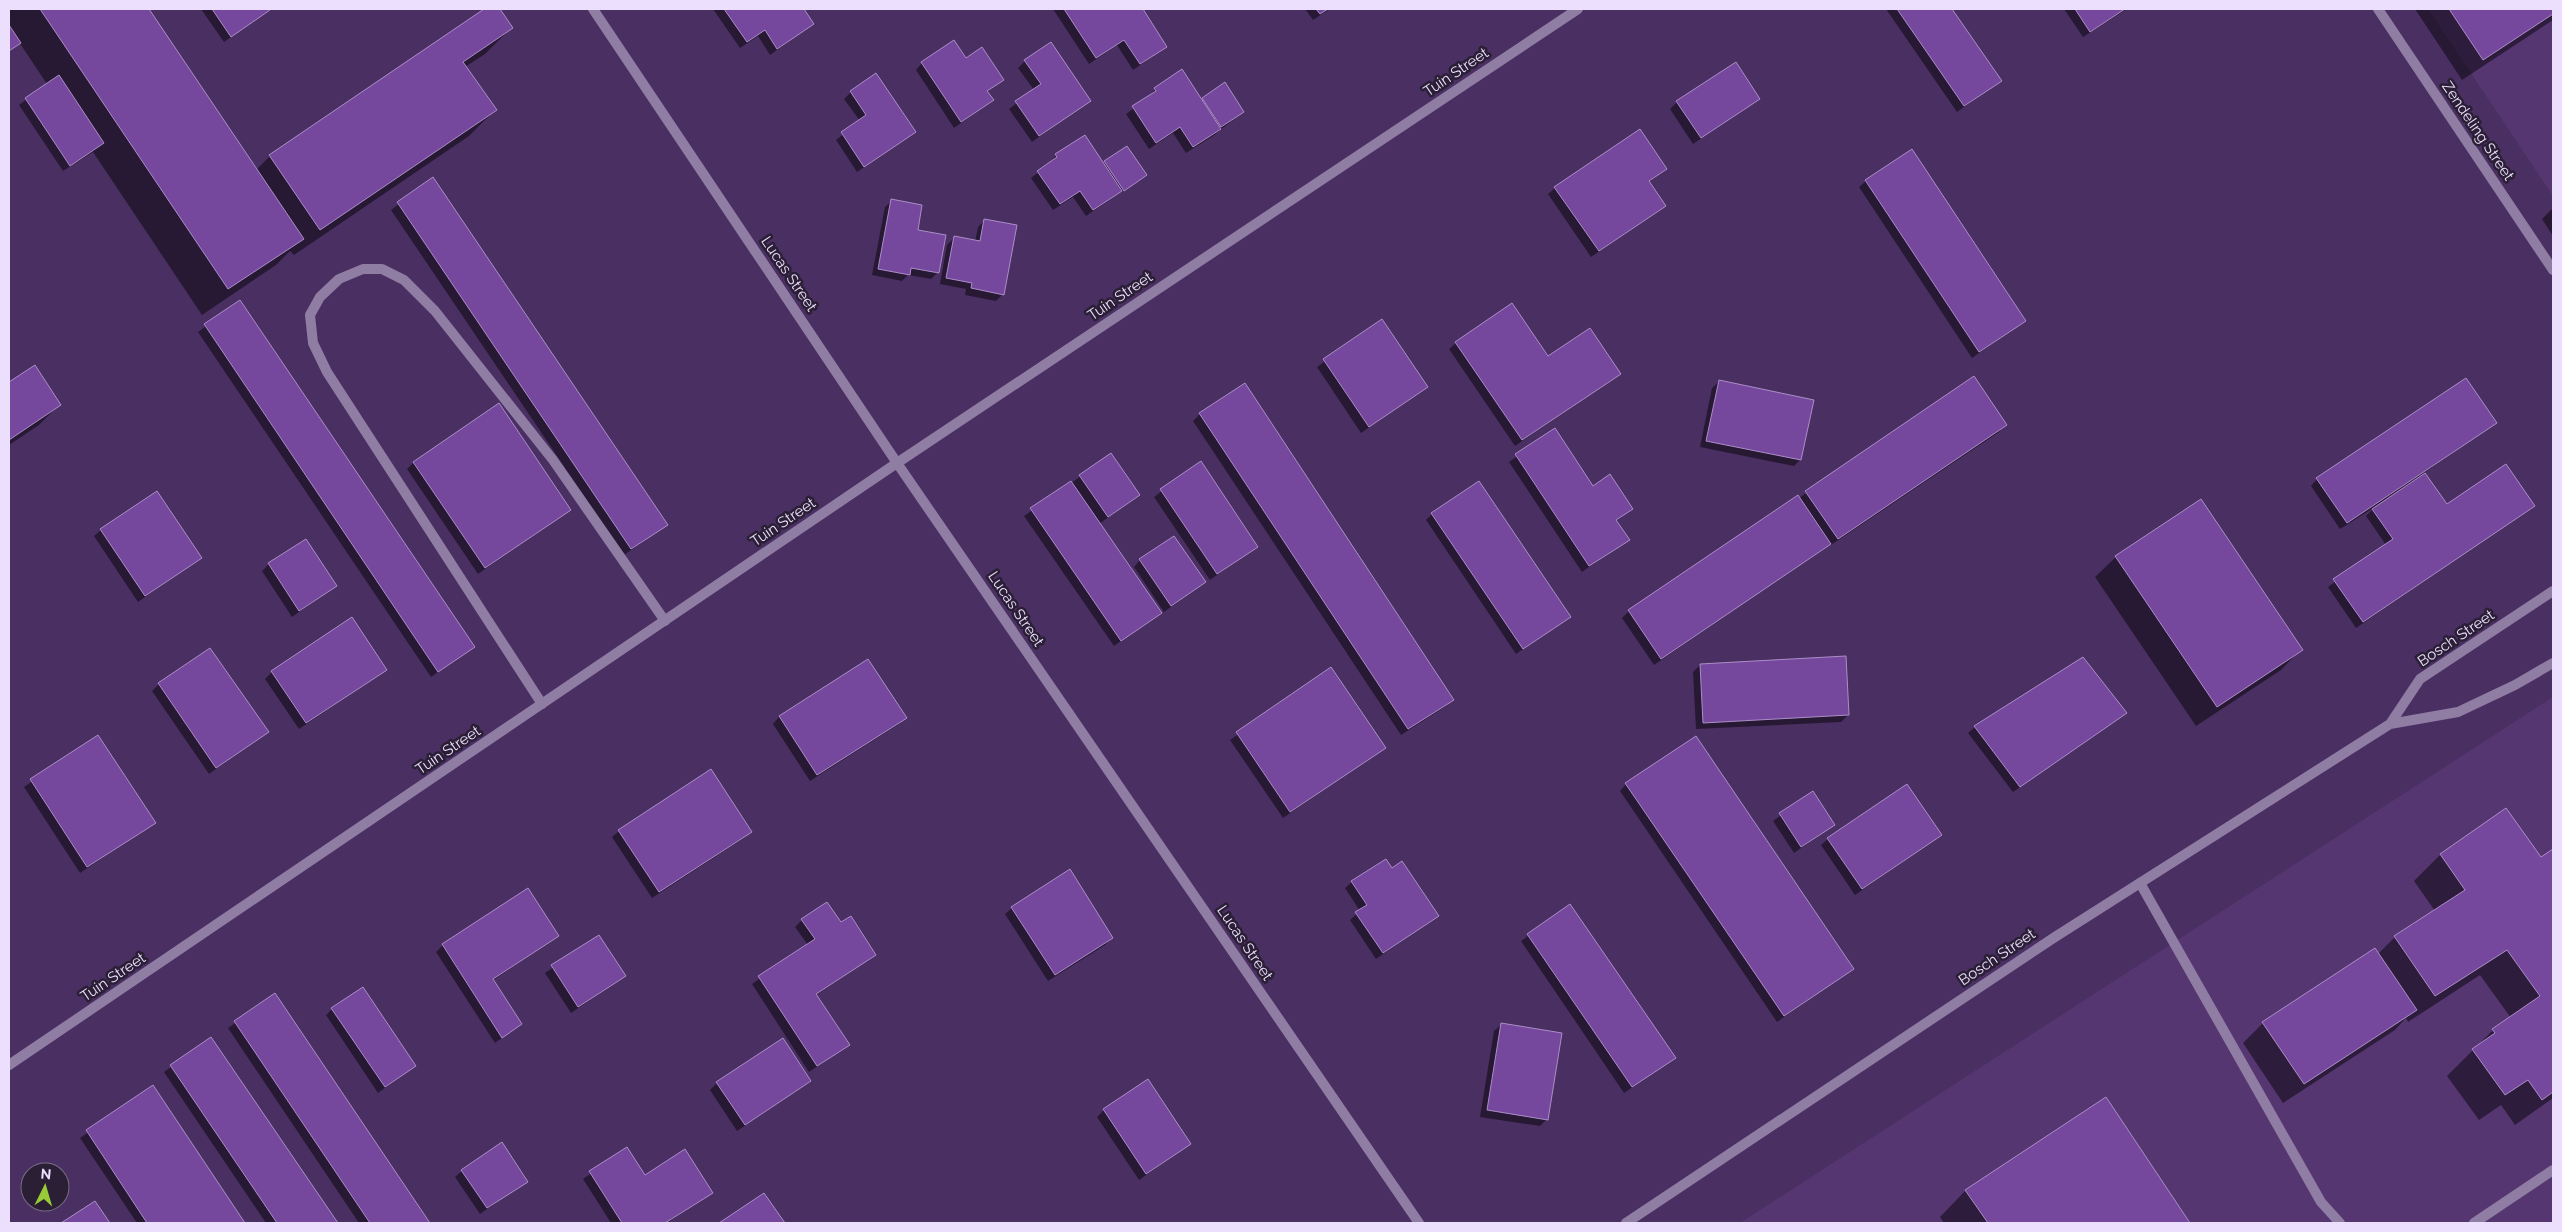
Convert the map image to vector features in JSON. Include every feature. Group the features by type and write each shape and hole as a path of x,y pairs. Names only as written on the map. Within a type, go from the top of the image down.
{"street":[{"name":"Lucas Street","path":"593,9 897,463 1419,1223"},
{"name":"Tuin Street","path":"9,1065 897,463 1578,9"},
{"name":"Zendeling Street","path":"2378,9 2553,270"},
{"path":"542,704 327,372 313,344 310,315 320,297 339,279 363,269 382,269 404,280 435,312 554,460 665,621"},
{"name":"Bosch Street","path":"2390,724 2420,679 2553,591"},
{"name":"Bosch Street","path":"1626,1223 2055,936 2390,724 2458,712 2515,685 2553,663"},
{"path":"2140,882 2321,1202 2340,1223"},
{"path":"2474,1223 2553,1170"}],"shaded area":[{"path":"2428,9 2553,9 2553,196"},
{"path":"2553,697 2553,1223 1740,1223"}],"building":[{"path":"40,9 149,9 304,239 228,289"},
{"path":"212,9 270,9 270,10 231,37"},
{"path":"484,9 500,9 513,28 463,62 497,110 320,230 269,155"},
{"path":"724,9 804,9 814,24 777,49 765,30 747,42"},
{"path":"1064,9 1143,9 1167,47 1140,64 1124,40 1096,58"},
{"path":"1316,9 1328,9 1320,14"},
{"path":"1897,9 1952,9 2002,81 1964,106"},
{"path":"2075,9 2125,9 2090,32"},
{"path":"2449,9 2553,9 2553,14 2483,60"},
{"path":"9,25 21,43 9,51"},
{"path":"954,40 966,58 982,47 1004,80 987,91 994,100 961,122 921,62"},
{"path":"1051,42 1091,101 1039,136 1015,101 1041,84 1024,60"},
{"path":"1736,62 1760,99 1701,138 1676,101"},
{"path":"1182,69 1221,129 1193,147 1180,127 1156,143 1132,106 1156,91 1154,88"},
{"path":"876,73 916,132 864,167 841,132 866,115 850,91"},
{"path":"59,75 104,143 70,166 25,98"},
{"path":"1225,82 1244,112 1221,127 1202,98"},
{"path":"1640,129 1667,169 1649,181 1666,206 1599,251 1554,187"},
{"path":"1085,135 1122,191 1093,210 1080,191 1060,204 1037,171 1057,157 1055,154"},
{"path":"1127,146 1147,175 1124,191 1104,161"},
{"path":"1912,149 2026,321 1979,352 1865,180"},
{"path":"433,177 668,525 631,549 397,202"},
{"path":"891,199 922,205 918,230 946,235 939,273 911,268 910,275 878,269"},
{"path":"984,219 1017,225 1004,295 971,288 972,283 946,278 954,236 980,241"},
{"path":"240,300 475,647 438,672 204,324"},
{"path":"1512,303 1548,356 1590,328 1621,374 1522,440 1455,342"},
{"path":"1382,319 1428,387 1369,427 1323,359"},
{"path":"35,365 61,405 9,440 9,382"},
{"path":"1974,376 2007,425 1838,539 1805,491"},
{"path":"2466,378 2497,423 2347,523 2316,478"},
{"path":"1719,380 1814,400 1801,460 1706,441"},
{"path":"1245,383 1454,700 1408,729 1199,413"},
{"path":"499,403 571,510 485,568 413,462"},
{"path":"1555,428 1593,486 1610,474 1633,509 1616,520 1630,540 1589,566 1515,454"},
{"path":"1111,453 1140,495 1108,517 1079,475"},
{"path":"1201,461 1258,547 1217,574 1160,489"},
{"path":"2506,464 2535,506 2363,622 2333,579 2393,539 2372,509 2425,473 2447,504"},
{"path":"1071,481 1162,613 1121,641 1030,508"},
{"path":"1479,481 1571,617 1523,649 1431,513"},
{"path":"157,491 202,558 145,596 100,529"},
{"path":"1798,495 1831,544 1661,659 1628,610"},
{"path":"2201,499 2303,650 2217,707 2115,556"},
{"path":"1174,536 1206,582 1171,606 1139,559"},
{"path":"306,539 337,586 299,611 268,563"},
{"path":"352,617 387,670 306,723 271,671"},
{"path":"210,648 269,732 216,768 158,683"},
{"path":"1846,656 1849,715 1703,723 1700,664"},
{"path":"2083,657 2127,713 2020,787 1974,726"},
{"path":"868,659 907,718 817,775 779,716"},
{"path":"1331,667 1386,748 1290,812 1236,732"},
{"path":"98,735 156,823 87,867 30,779"},
{"path":"1696,736 1854,969 1784,1016 1625,783"},
{"path":"711,769 752,832 659,892 618,830"},
{"path":"1907,784 1942,835 1862,889 1827,838"},
{"path":"1813,791 1835,825 1801,847 1779,813"},
{"path":"2506,808 2541,857 2553,849 2553,1092 2542,1100 2528,1080 2505,1095 2472,1049 2495,1033 2492,1029 2540,996 2507,950 2435,996 2394,936 2465,890 2440,854"},
{"path":"1386,859 1392,868 1402,861 1439,916 1383,953 1355,912 1367,905 1351,881"},
{"path":"1070,869 1113,938 1055,975 1011,907"},
{"path":"528,888 559,936 493,979 522,1024 502,1038 442,944"},
{"path":"827,902 841,922 851,916 876,955 816,994 850,1045 817,1066 758,976 815,939 801,919"},
{"path":"1570,904 1676,1058 1632,1087 1527,934"},
{"path":"599,935 626,976 578,1007 551,965"},
{"path":"2375,948 2417,1010 2304,1084 2262,1022"},
{"path":"363,987 416,1066 385,1087 331,1008"},
{"path":"275,993 430,1223 370,1223 234,1021"},
{"path":"1501,1023 1562,1033 1548,1120 1487,1110"},
{"path":"211,1037 338,1223 277,1223 170,1065"},
{"path":"783,1038 811,1081 745,1125 716,1082"},
{"path":"1148,1079 1191,1144 1146,1174 1103,1109"},
{"path":"153,1085 245,1223 147,1223 86,1130"},
{"path":"2106,1097 2190,1223 1988,1223 1965,1190"},
{"path":"502,1142 528,1182 487,1208 461,1170"},
{"path":"627,1147 645,1175 685,1149 713,1193 665,1223 622,1223 589,1171"},
{"path":"764,1193 785,1223 719,1223"},
{"path":"95,1201 110,1223 61,1223"}]}
